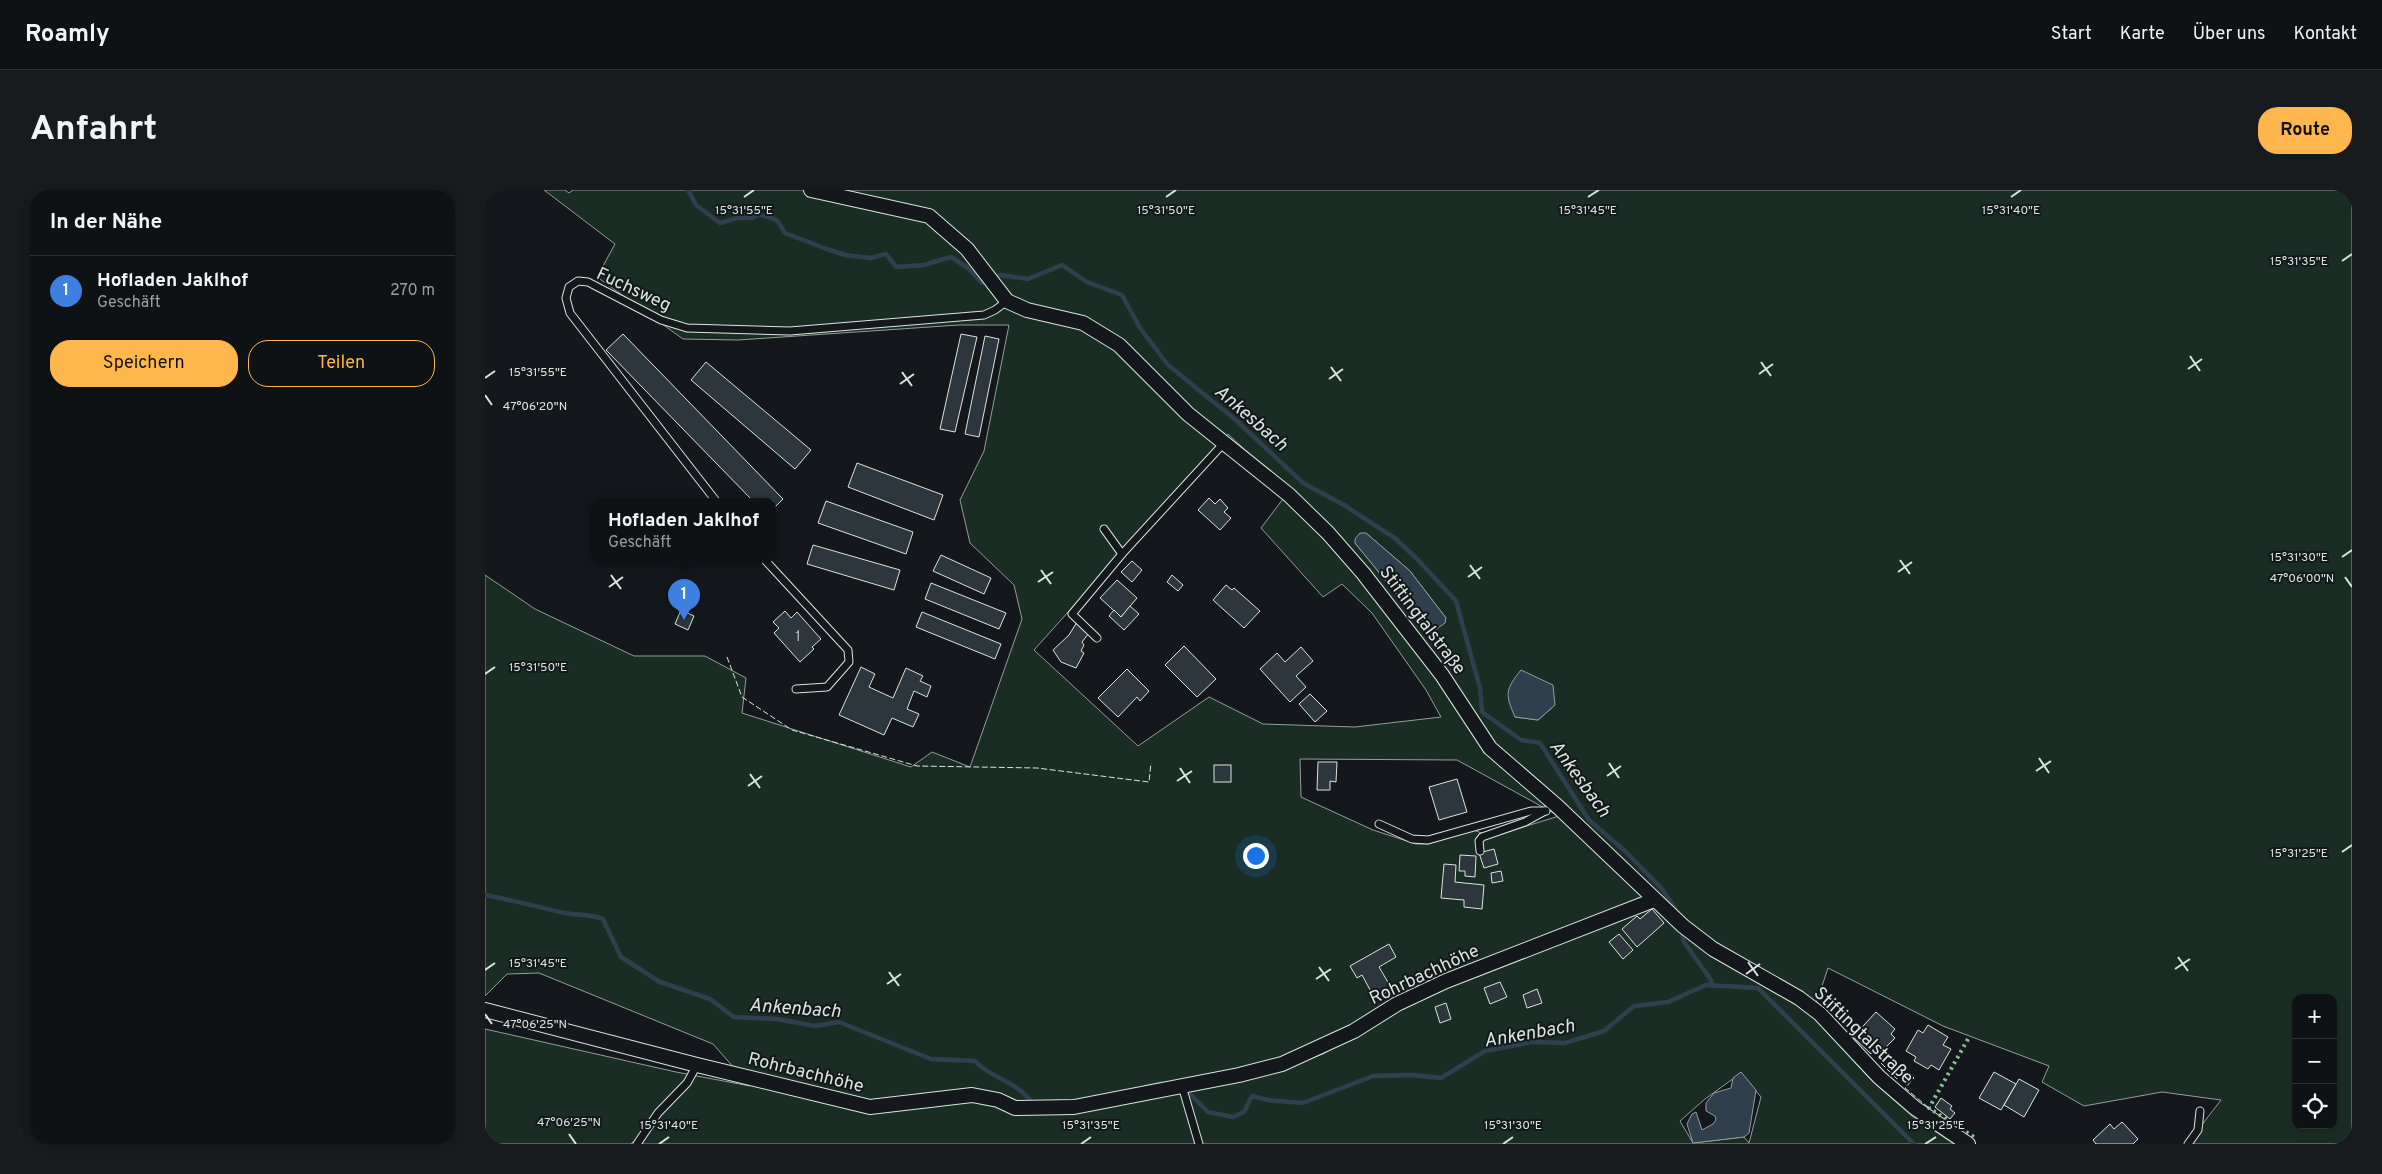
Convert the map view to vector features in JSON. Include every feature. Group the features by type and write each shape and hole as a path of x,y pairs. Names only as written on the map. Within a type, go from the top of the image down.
{"street":[{"name":"Stiftingtalstraße","path":"811,190 929,216 967,249 1007,301 1027,310 1083,324 1119,345 1189,414 1223,444 1289,495 1328,533 1363,573 1442,675 1490,748 1552,809 1654,900 1713,949 1799,998 1820,1014 1879,1078 1915,1108 1968,1144"},
{"name":"Rohrbachhöhe","path":"485,1010 697,1065 870,1107 972,1095 998,1100 1015,1108 1074,1107 1282,1064 1354,1031 1397,1004 1445,982 1654,900"}],"lane":[{"name":"Fuchsweg","path":"714,498 569,313 566,298 569,287 578,281 589,282 661,320 687,328 745,331 790,331 984,315 1007,301"},
{"path":"1097,638 1072,614 1122,554 1223,444"},
{"path":"1104,529 1122,554"},
{"path":"768,563 848,650 849,662 827,687 796,689"},
{"path":"1379,824 1412,839 1428,840 1531,811 1552,809"},
{"path":"1480,850 1479,841 1482,837 1525,822 1552,809"},
{"path":"637,1144 658,1114 687,1083 697,1065"},
{"path":"1182,1086 1199,1144"},
{"path":"2188,1144 2198,1130 2199,1111"}],"green space":[{"path":"544,190 565,190 569,193 573,190 2352,190 2352,1144 2187,1144 2221,1100 2162,1092 2084,1106 2042,1082 2049,1066 1943,1026 1828,968 1812,1016 1873,1082 1912,1116 1954,1144 641,1144 634,1141 631,1144 485,1144 485,1029 676,1072 750,1086 713,1044 539,973 507,974 485,996 485,575 535,609 634,656 705,656 746,678 742,713 911,767 932,752 970,767 1022,619 1014,585 970,543 960,500 984,451 1009,325 959,325 738,340 683,339 597,277 615,244","holes":["1228,434 1289,491 1261,528 1323,597 1342,584 1372,613 1426,690 1441,717 1355,727 1263,724 1209,697 1138,746 1034,650","1366,533 1410,571 1446,618 1426,630 1355,543","1555,705 1538,720 1515,717","1300,759 1457,760 1559,816 1491,837 1474,830 1428,844 1416,844 1373,830 1301,797","1395,1012 1323,1054 1261,1076 1308,1046 1342,1030","1741,1073 1761,1097 1749,1143 1744,1137 1693,1143 1680,1121 1705,1099"]}],"water":[{"path":"1360,533 1366,533 1410,571 1446,618 1445,623 1431,633 1426,630 1355,543 1355,539"},
{"path":"1521,670 1553,685 1555,705 1538,720 1515,717 1509,703 1509,688"},
{"path":"1741,1072 1756,1090 1749,1133 1744,1137 1693,1143 1687,1124 1692,1114 1696,1112 1702,1130 1713,1124 1716,1120 1715,1116 1706,1111 1706,1103 1714,1093 1731,1088 1733,1078"}],"building":[{"path":"623,334 783,499 776,506 776,498 750,498 606,350"},
{"path":"961,334 977,337 955,432 940,429"},
{"path":"985,336 999,339 979,437 965,434"},
{"path":"706,362 811,450 795,469 691,380"},
{"path":"857,463 943,495 934,520 848,487"},
{"path":"1209,498 1215,504 1220,499 1228,508 1224,512 1231,518 1220,530 1198,510"},
{"path":"826,501 913,532 906,554 818,523"},
{"path":"813,545 900,570 894,590 807,564"},
{"path":"941,555 991,578 984,594 933,571"},
{"path":"1132,561 1142,570 1132,582 1121,572"},
{"path":"1172,575 1183,585 1178,591 1167,582"},
{"path":"1117,580 1137,598 1121,617 1100,598"},
{"path":"931,583 1006,613 999,629 925,599"},
{"path":"1226,585 1232,590 1234,588 1260,611 1244,628 1213,600"},
{"path":"1130,606 1139,614 1124,630 1109,616 1114,610 1121,617"},
{"path":"681,610 694,616 688,630 675,624"},
{"path":"785,611 791,618 797,612 821,639 812,647 814,649 800,662 774,633 779,628 773,622"},
{"path":"922,612 1001,644 995,659 916,627"},
{"path":"1077,622 1089,633 1082,642 1084,645 1081,651 1084,653 1076,668 1061,662 1053,650 1069,635"},
{"path":"1184,646 1216,679 1197,697 1165,665"},
{"path":"1301,647 1313,661 1296,676 1306,687 1290,702 1260,669 1277,653 1285,662"},
{"path":"861,667 875,674 869,687 893,698 906,668 923,676 920,681 931,686 927,697 914,691 907,709 919,714 913,727 892,718 884,735 839,715"},
{"path":"1127,669 1149,691 1140,701 1137,697 1118,717 1098,698"},
{"path":"1310,694 1327,711 1315,722 1299,704"},
{"path":"1318,762 1337,762 1336,782 1330,781 1330,790 1317,790"},
{"path":"1214,765 1231,765 1231,782 1214,782"},
{"path":"1457,779 1467,812 1439,820 1429,787"},
{"path":"1494,849 1498,864 1484,868 1479,853"},
{"path":"1460,855 1476,856 1475,877 1465,876 1465,871 1459,871"},
{"path":"1444,864 1456,865 1455,882 1484,885 1482,909 1464,907 1464,900 1441,898"},
{"path":"1501,871 1503,881 1492,883 1491,873"},
{"path":"1652,909 1664,923 1637,947 1622,929 1637,916 1640,919"},
{"path":"1619,934 1633,950 1623,959 1609,942"},
{"path":"1389,944 1396,957 1379,967 1392,989 1375,999 1362,975 1357,978 1350,966"},
{"path":"1500,982 1507,997 1490,1004 1484,988"},
{"path":"1537,989 1542,1003 1527,1008 1523,995"},
{"path":"1446,1003 1451,1019 1440,1023 1435,1007"},
{"path":"1876,1012 1895,1029 1891,1034 1895,1038 1881,1052 1876,1048 1871,1054 1853,1037"},
{"path":"1928,1025 1948,1037 1943,1045 1951,1049 1939,1070 1931,1065 1928,1069 1914,1061 1916,1057 1906,1051 1918,1030 1923,1033"},
{"path":"1994,1072 2016,1084 2001,1110 1979,1098"},
{"path":"2019,1079 2039,1090 2024,1117 2004,1105"},
{"path":"1941,1098 1952,1106 1950,1109 1955,1113 1950,1119 1935,1107"},
{"path":"2122,1122 2138,1139 2133,1144 2096,1144 2093,1140 2110,1124 2114,1129"}],"waterway":[{"name":"Ankesbach","path":"688,190 696,205 720,223 737,218 753,218 758,214 777,220 785,233 845,255 871,258 886,254 896,267 924,265 951,257 968,268 982,283 1000,275 1028,279 1062,265 1087,282 1122,295 1140,328 1168,365 1237,421 1303,483 1344,505 1396,539 1456,601 1480,688 1482,712 1521,740 1540,743 1589,820 1626,852 1662,889 1676,910"},
{"name":"Ankenbach","path":"485,895 565,913 603,919 621,957 660,982 710,999 734,1017 777,1019 815,1026 839,1022 931,1059 975,1061 982,1068 1019,1090 1033,1104"},
{"name":"Ankesbach","path":"1682,935 1684,942 1711,980 1712,986"},
{"name":"Ankenbach","path":"1191,1095 1208,1112 1233,1117 1244,1112 1252,1096 1268,1100 1303,1103 1373,1076 1412,1075 1441,1078 1485,1051 1532,1042 1565,1043 1604,1031 1634,1006 1668,1002 1706,985 1758,988 1914,1144"},
{"name":"Ankenbach","path":"1145,1087 1161,1083"}],"hedge":[{"path":"1968,1039 1929,1108 1974,1137"}],"fence":[{"path":"727,657 742,697 792,730 917,766 1037,768 1149,782 1151,763"},
{"path":"1881,1063 1897,1079 1904,1070 1914,1078 1905,1088 1929,1108"}],"place":[{"name":"Hofladen Jaklhof","path":"684,620"}]}
